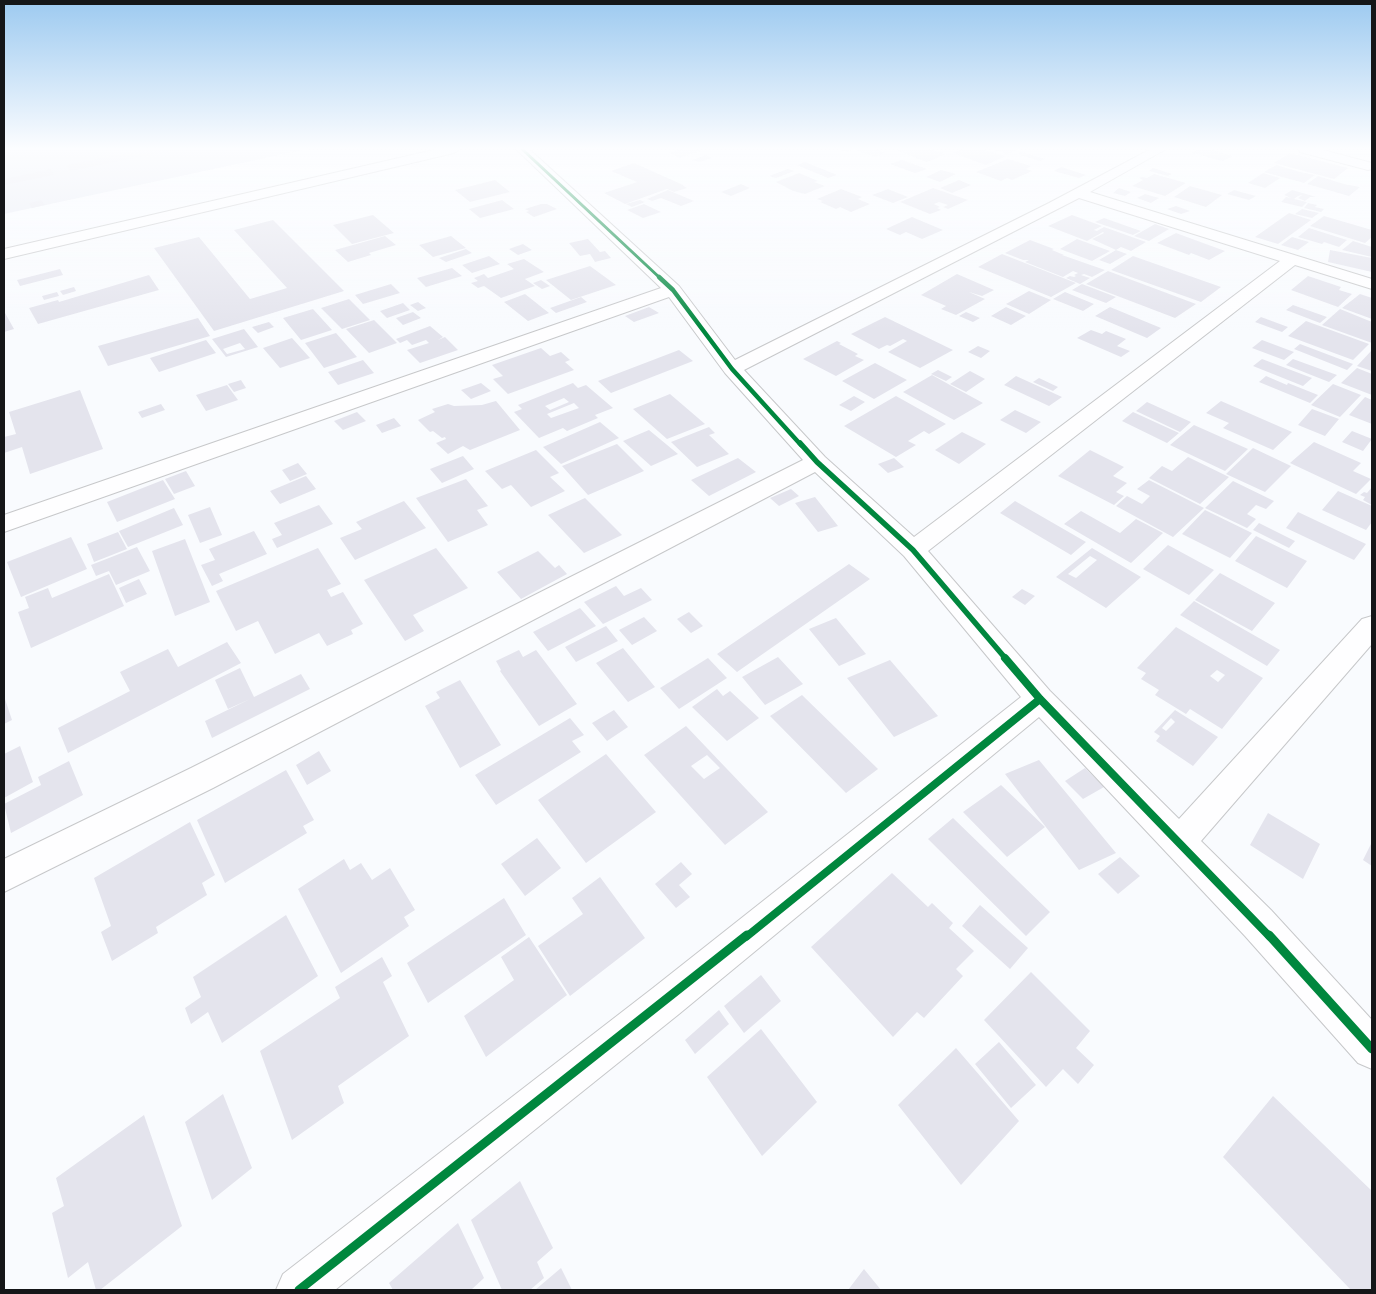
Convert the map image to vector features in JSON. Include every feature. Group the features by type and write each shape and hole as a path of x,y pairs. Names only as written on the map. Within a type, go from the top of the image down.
{"main road":[{"path":"4,245 158,209"},
{"path":"4,254 195,209"},
{"path":"587,209 673,290 732,369 817,462 913,550 1040,699 1258,923 1372,1049"},
{"path":"732,369 1046,209"},
{"path":"1132,209 1372,284"},
{"path":"913,550 1294,259"},
{"path":"4,524 673,290"},
{"path":"4,876 202,778 817,462"},
{"path":"1179,842 1372,626"},
{"path":"299,1290 673,995 1040,699"}],"shaded area":[{"path":"4,209 26,209 4,214"}],"building":[{"path":"469,209 513,209 480,218"},
{"path":"526,209 556,209 534,217 526,212 529,211"},
{"path":"655,209 661,212 643,218 627,210"},
{"path":"918,209 941,210 930,214"},
{"path":"1168,209 1190,211 1181,214"},
{"path":"1301,209 1319,213 1312,218 1295,214"},
{"path":"1310,209 1324,209 1321,212"},
{"path":"1289,213 1311,220 1278,244 1255,237"},
{"path":"373,215 394,233 352,244 333,225"},
{"path":"1072,215 1102,226 1094,230 1097,231 1104,227 1146,242 1131,251 1121,247 1116,250 1092,239 1103,232 1087,241 1048,226"},
{"path":"1324,216 1372,230 1372,237 1365,243 1310,226"},
{"path":"912,217 943,230 922,239 906,232 900,235 886,229"},
{"path":"1104,218 1141,231 1133,235 1095,222"},
{"path":"273,220 344,291 214,331 154,248 199,237 250,299 287,288 234,230"},
{"path":"1155,224 1169,229 1149,241 1134,236"},
{"path":"1309,228 1347,240 1339,247 1298,237"},
{"path":"1176,233 1225,251 1209,260 1157,243"},
{"path":"385,236 396,245 348,262 335,250"},
{"path":"451,236 466,248 433,257 419,245"},
{"path":"1292,237 1309,242 1298,250 1281,245"},
{"path":"588,239 600,252 605,251 611,258 595,262 590,254 580,256 569,243"},
{"path":"1077,239 1110,251 1092,261 1060,249"},
{"path":"1030,240 1054,249 1052,250 1064,255 1062,255 1105,270 1092,277 1084,274 1081,275 1090,278 1080,284 1066,278 1074,277 1078,273 1073,271 1063,277 1025,262 1029,260 1023,260 1005,253"},
{"path":"1353,241 1372,247 1372,257 1342,250"},
{"path":"523,244 532,250 518,255 509,249"},
{"path":"466,249 472,253 446,262 439,258"},
{"path":"1116,250 1127,254 1110,264 1099,260"},
{"path":"1330,250 1372,258 1372,272 1328,262"},
{"path":"1002,254 1076,283 1051,297 978,267"},
{"path":"489,256 500,264 472,273 462,265"},
{"path":"1133,256 1221,287 1201,302 1111,270"},
{"path":"524,259 544,272 525,279 535,286 501,298 484,286 478,288 471,283 478,281 474,278 484,274 488,278 514,269 507,264"},
{"path":"590,266 616,285 571,300 546,280"},
{"path":"452,268 462,276 426,287 417,278"},
{"path":"60,269 63,275 20,286 17,280"},
{"path":"1108,271 1196,304 1175,318 1086,284"},
{"path":"957,274 994,290 982,296 969,292 985,299 956,315 941,309 946,306 921,295"},
{"path":"149,275 159,290 38,324 29,308 58,300 59,302"},
{"path":"1308,276 1341,287 1339,290 1352,294 1338,307 1291,290"},
{"path":"541,280 550,286 542,289 533,283"},
{"path":"391,284 400,293 363,304 355,295"},
{"path":"1082,284 1116,297 1106,303 1072,290"},
{"path":"74,287 76,291 63,295 60,291"},
{"path":"1029,291 1051,300 1029,314 1006,304"},
{"path":"57,292 59,296 44,300 42,296"},
{"path":"1065,292 1094,304 1083,311 1053,299"},
{"path":"525,294 549,313 528,321 504,302"},
{"path":"1360,294 1372,298 1372,319 1342,308"},
{"path":"581,297 587,302 556,313 550,308"},
{"path":"349,299 370,320 342,329 321,308"},
{"path":"418,302 426,308 418,311 410,305"},
{"path":"403,303 410,310 387,318 380,311"},
{"path":"1293,305 1327,317 1320,323 1286,310"},
{"path":"649,307 659,313 634,322 625,316"},
{"path":"1006,307 1026,316 1011,325 991,316"},
{"path":"1110,307 1161,328 1147,338 1095,316"},
{"path":"313,309 332,330 301,340 283,318"},
{"path":"1340,309 1372,322 1372,343 1322,325"},
{"path":"4,311 14,329 4,332"},
{"path":"413,312 421,318 403,325 396,318"},
{"path":"966,312 980,318 973,322 959,316"},
{"path":"885,317 953,350 920,368 888,352 907,341 903,339 879,349 851,334"},
{"path":"1261,317 1288,327 1282,332 1255,322"},
{"path":"198,318 210,336 108,366 98,346"},
{"path":"374,320 397,343 369,353 346,329"},
{"path":"1306,321 1369,344 1353,360 1288,336"},
{"path":"269,322 274,327 258,333 252,327"},
{"path":"430,326 443,337 438,340 445,337 458,350 420,363 407,350 429,343 426,340 412,345 407,340 400,343 396,339"},
{"path":"244,329 258,347 226,357 212,339","holes":["240,343 245,349 227,354 223,349"]},
{"path":"1091,330 1102,334 1106,331 1126,339 1117,346 1130,351 1121,357 1077,338"},
{"path":"336,333 357,357 324,368 305,343"},
{"path":"292,338 310,358 280,368 263,348"},
{"path":"206,340 216,353 159,372 150,358"},
{"path":"1262,340 1294,352 1284,360 1252,348"},
{"path":"837,341 858,354 855,356 864,360 836,376 803,359"},
{"path":"1300,344 1353,364 1347,370 1294,349"},
{"path":"978,346 990,351 981,358 968,352"},
{"path":"541,348 550,356 561,352 570,360 565,362 574,370 508,394 493,379 503,376 492,365"},
{"path":"679,350 693,361 611,393 598,381"},
{"path":"1372,350 1372,371 1357,366"},
{"path":"1262,359 1312,378 1303,386 1253,366"},
{"path":"1293,359 1337,375 1329,382 1286,365"},
{"path":"363,360 374,373 338,385 328,372"},
{"path":"875,363 907,380 874,399 842,381"},
{"path":"1357,368 1372,374 1372,395 1341,383"},
{"path":"938,370 952,377 946,381 931,374"},
{"path":"970,371 985,379 966,392 950,384"},
{"path":"932,375 983,403 954,420 903,392"},
{"path":"1016,376 1062,397 1049,406 1004,385"},
{"path":"1266,376 1318,395 1310,403 1259,382"},
{"path":"1039,378 1058,387 1053,391 1033,382"},
{"path":"241,380 246,388 234,392 228,384"},
{"path":"481,383 491,391 471,399 461,390"},
{"path":"573,383 578,388 586,385 613,408 595,415 598,418 567,431 563,428 539,438 514,412 522,409 518,405","holes":["564,398 569,402 550,410 545,406","574,403 579,408 551,418 547,414"]},
{"path":"1333,384 1361,395 1340,417 1311,405"},
{"path":"227,385 238,400 206,411 196,395"},
{"path":"80,390 103,449 30,474 22,447 4,453 4,437 16,434 9,412"},
{"path":"670,394 705,424 667,439 633,409"},
{"path":"854,396 865,402 851,411 839,405"},
{"path":"896,396 946,424 929,434 924,431 908,441 916,445 896,457 844,426"},
{"path":"1365,397 1372,400 1372,424 1349,415"},
{"path":"496,401 520,430 470,450 463,446 448,454 436,443 446,439 445,437 442,438 433,431 430,432 418,420 435,412 432,409 448,404 454,406 482,405"},
{"path":"1221,401 1292,432 1273,450 1223,428 1229,423 1206,413"},
{"path":"1147,402 1191,422 1180,432 1136,411"},
{"path":"161,404 165,410 142,418 138,412"},
{"path":"1312,409 1339,419 1325,436 1298,425"},
{"path":"1015,410 1041,422 1026,433 1000,420"},
{"path":"357,412 366,421 343,430 334,421"},
{"path":"1133,412 1179,433 1167,443 1122,421"},
{"path":"394,418 401,426 382,433 376,425"},
{"path":"600,422 619,438 561,464 543,447"},
{"path":"1194,425 1248,449 1225,471 1170,445"},
{"path":"709,427 715,433 709,435 729,454 697,467 671,442"},
{"path":"649,430 678,454 651,466 623,441"},
{"path":"1352,431 1372,439 1363,451 1342,442"},
{"path":"962,432 986,444 959,464 935,450"},
{"path":"1314,442 1361,463 1353,471 1371,479 1356,494 1290,463"},
{"path":"617,444 644,471 588,495 562,466"},
{"path":"1253,448 1291,466 1265,492 1226,474"},
{"path":"536,450 559,473 550,477 565,491 531,507 511,485 502,489 485,471"},
{"path":"1090,450 1124,467 1113,476 1127,483 1116,492 1124,496 1114,505 1058,476"},
{"path":"463,456 474,469 442,483 430,469"},
{"path":"1188,457 1229,477 1200,504 1149,478 1162,466 1172,471"},
{"path":"738,458 756,472 709,496 691,480"},
{"path":"894,458 904,467 888,473 878,464"},
{"path":"298,463 307,474 290,481 282,470"},
{"path":"186,471 195,486 174,494 165,479"},
{"path":"306,476 316,489 280,504 270,491"},
{"path":"466,479 488,506 477,510 488,525 448,542 416,498"},
{"path":"163,480 175,499 117,522 107,502"},
{"path":"1149,480 1204,508 1173,537 1116,506 1127,496 1142,504 1150,496 1137,489"},
{"path":"1233,481 1274,501 1266,509 1256,505 1247,514 1256,519 1247,528 1205,508"},
{"path":"1372,487 1372,505 1363,500 1365,497 1360,495 1364,492 1367,493"},
{"path":"791,489 799,496 779,506 770,498"},
{"path":"1338,491 1372,506 1372,522 1366,530 1322,510"},
{"path":"815,497 838,526 818,532 795,503"},
{"path":"585,498 622,535 584,553 548,515"},
{"path":"404,501 426,528 355,560 340,538 362,529 356,522"},
{"path":"1015,501 1086,542 1071,555 1000,513"},
{"path":"319,505 333,524 277,548 272,539 282,535 274,523"},
{"path":"210,507 222,535 200,543 188,515"},
{"path":"174,508 183,525 128,547 119,531"},
{"path":"1205,510 1252,533 1230,558 1182,534"},
{"path":"1081,511 1120,533 1136,519 1163,533 1131,563 1064,524"},
{"path":"1298,512 1366,544 1354,560 1286,528"},
{"path":"1259,523 1295,541 1289,548 1253,530"},
{"path":"254,531 267,554 219,574 223,581 212,586 201,565 215,560 209,549"},
{"path":"118,532 127,549 94,562 87,544"},
{"path":"1256,536 1307,561 1287,588 1235,561"},
{"path":"71,537 87,569 21,597 7,562"},
{"path":"185,539 210,602 175,616 152,551"},
{"path":"1168,545 1214,570 1189,595 1143,569"},
{"path":"137,547 150,571 116,585 109,571 96,576 91,565"},
{"path":"318,548 341,584 327,590 331,597 343,592 363,624 351,630 353,634 327,646 319,633 275,654 258,621 236,631 216,591"},
{"path":"436,548 468,588 413,615 424,631 405,641 364,580"},
{"path":"1092,548 1141,577 1106,608 1056,577","holes":["1090,556 1097,560 1076,578 1068,574"]},
{"path":"538,551 555,568 559,565 567,574 521,599 497,572"},
{"path":"849,564 870,579 737,672 717,654"},
{"path":"1220,573 1275,603 1252,631 1195,600"},
{"path":"109,574 124,606 31,648 18,612 29,608 25,597 48,588 52,598"},
{"path":"139,579 147,594 126,603 119,588"},
{"path":"616,586 624,596 641,588 652,600 603,624 584,602"},
{"path":"1022,589 1035,596 1025,605 1012,597"},
{"path":"1194,601 1280,650 1267,666 1180,615"},
{"path":"580,608 596,626 548,651 533,632"},
{"path":"689,612 703,626 691,633 677,619"},
{"path":"644,617 657,631 632,645 619,630"},
{"path":"836,618 866,654 839,666 809,629"},
{"path":"606,626 618,641 576,662 565,647"},
{"path":"1176,627 1263,678 1222,729 1190,709 1186,714 1155,695 1159,690 1141,679 1146,673 1137,668","holes":["1217,670 1225,675 1218,682 1210,676"]},
{"path":"227,642 241,663 68,753 58,728 130,691 120,672 168,649 178,667"},
{"path":"623,648 655,687 628,702 596,663"},
{"path":"519,650 523,657 536,650 577,704 539,726 500,671 496,661"},
{"path":"778,657 803,684 765,705 742,677"},
{"path":"708,658 727,678 679,709 660,688"},
{"path":"890,660 938,716 894,737 847,678"},
{"path":"240,668 254,697 301,674 310,689 212,738 205,721 250,699 228,709 215,680"},
{"path":"460,680 501,745 460,768 425,706 440,698 436,692"},
{"path":"717,689 723,696 730,691 759,718 727,741 692,707"},
{"path":"802,695 878,769 846,793 770,716"},
{"path":"4,696 12,720 4,724"},
{"path":"614,710 628,727 607,741 592,723"},
{"path":"1175,710 1218,737 1193,766 1156,741 1160,736 1154,732","holes":["1171,718 1175,722 1166,731 1162,728"]},
{"path":"570,718 584,735 572,741 581,752 496,805 475,775"},
{"path":"686,726 768,812 725,845 644,755","holes":["707,755 720,768 704,779 691,766"]},
{"path":"20,746 33,782 4,798 4,754"},
{"path":"319,751 331,771 307,785 296,765"},
{"path":"606,754 656,812 586,863 538,800"},
{"path":"1039,760 1116,853 1079,870 1005,774"},
{"path":"69,761 83,795 11,833 4,804 41,785 38,777"},
{"path":"1085,768 1104,787 1083,799 1065,781"},
{"path":"286,770 314,820 303,826 307,833 225,883 197,820"},
{"path":"1001,785 1045,827 1007,857 963,812"},
{"path":"1268,813 1320,844 1303,879 1250,845"},
{"path":"953,818 1050,912 1026,936 928,839"},
{"path":"190,822 215,875 202,883 207,895 156,927 158,933 112,961 101,932 111,926 94,878"},
{"path":"537,838 561,868 525,896 501,864"},
{"path":"1372,842 1372,866 1363,860"},
{"path":"1120,857 1140,876 1118,894 1098,874"},
{"path":"344,859 350,870 361,863 372,880 390,868 415,910 404,917 409,926 341,973 298,889"},
{"path":"681,862 692,874 679,885 690,897 676,908 655,884"},
{"path":"892,873 928,907 932,903 953,923 949,928 974,951 956,969 963,976 924,1018 917,1012 893,1037 811,947"},
{"path":"600,877 645,938 570,996 538,946 583,914 572,898"},
{"path":"504,898 526,935 428,1003 407,963"},
{"path":"980,905 1028,948 1010,969 962,926"},
{"path":"286,915 318,976 222,1043 208,1012 191,1024 185,1008 201,997 193,977"},
{"path":"529,937 567,995 486,1057 464,1016 514,980 501,957"},
{"path":"382,957 392,976 383,982 409,1036 338,1086 344,1103 292,1140 260,1051 340,998 335,987"},
{"path":"1031,972 1090,1031 1076,1048 1094,1065 1078,1084 1063,1069 1046,1087 984,1020"},
{"path":"761,975 781,1001 744,1033 724,1006"},
{"path":"719,1010 729,1024 695,1054 685,1040"},
{"path":"761,1029 817,1102 762,1156 707,1077"},
{"path":"999,1042 1036,1085 1011,1108 975,1064"},
{"path":"956,1048 1019,1121 961,1185 898,1105"},
{"path":"223,1094 252,1168 212,1200 185,1122"},
{"path":"1273,1096 1372,1191 1372,1290 1351,1290 1223,1157"},
{"path":"144,1115 182,1226 100,1290 96,1290 88,1262 68,1278 52,1213 64,1206 56,1178"},
{"path":"520,1181 553,1248 537,1262 544,1278 530,1290 502,1290 471,1220"},
{"path":"458,1223 484,1278 471,1290 393,1290 389,1283"},
{"path":"561,1268 572,1290 535,1290"},
{"path":"864,1269 881,1290 848,1290"}],"cycle path":[{"path":"587,209 673,290 732,369 817,462 913,550 1040,699 1258,923 1372,1049"},
{"path":"299,1290 666,1001 1040,699"}]}
